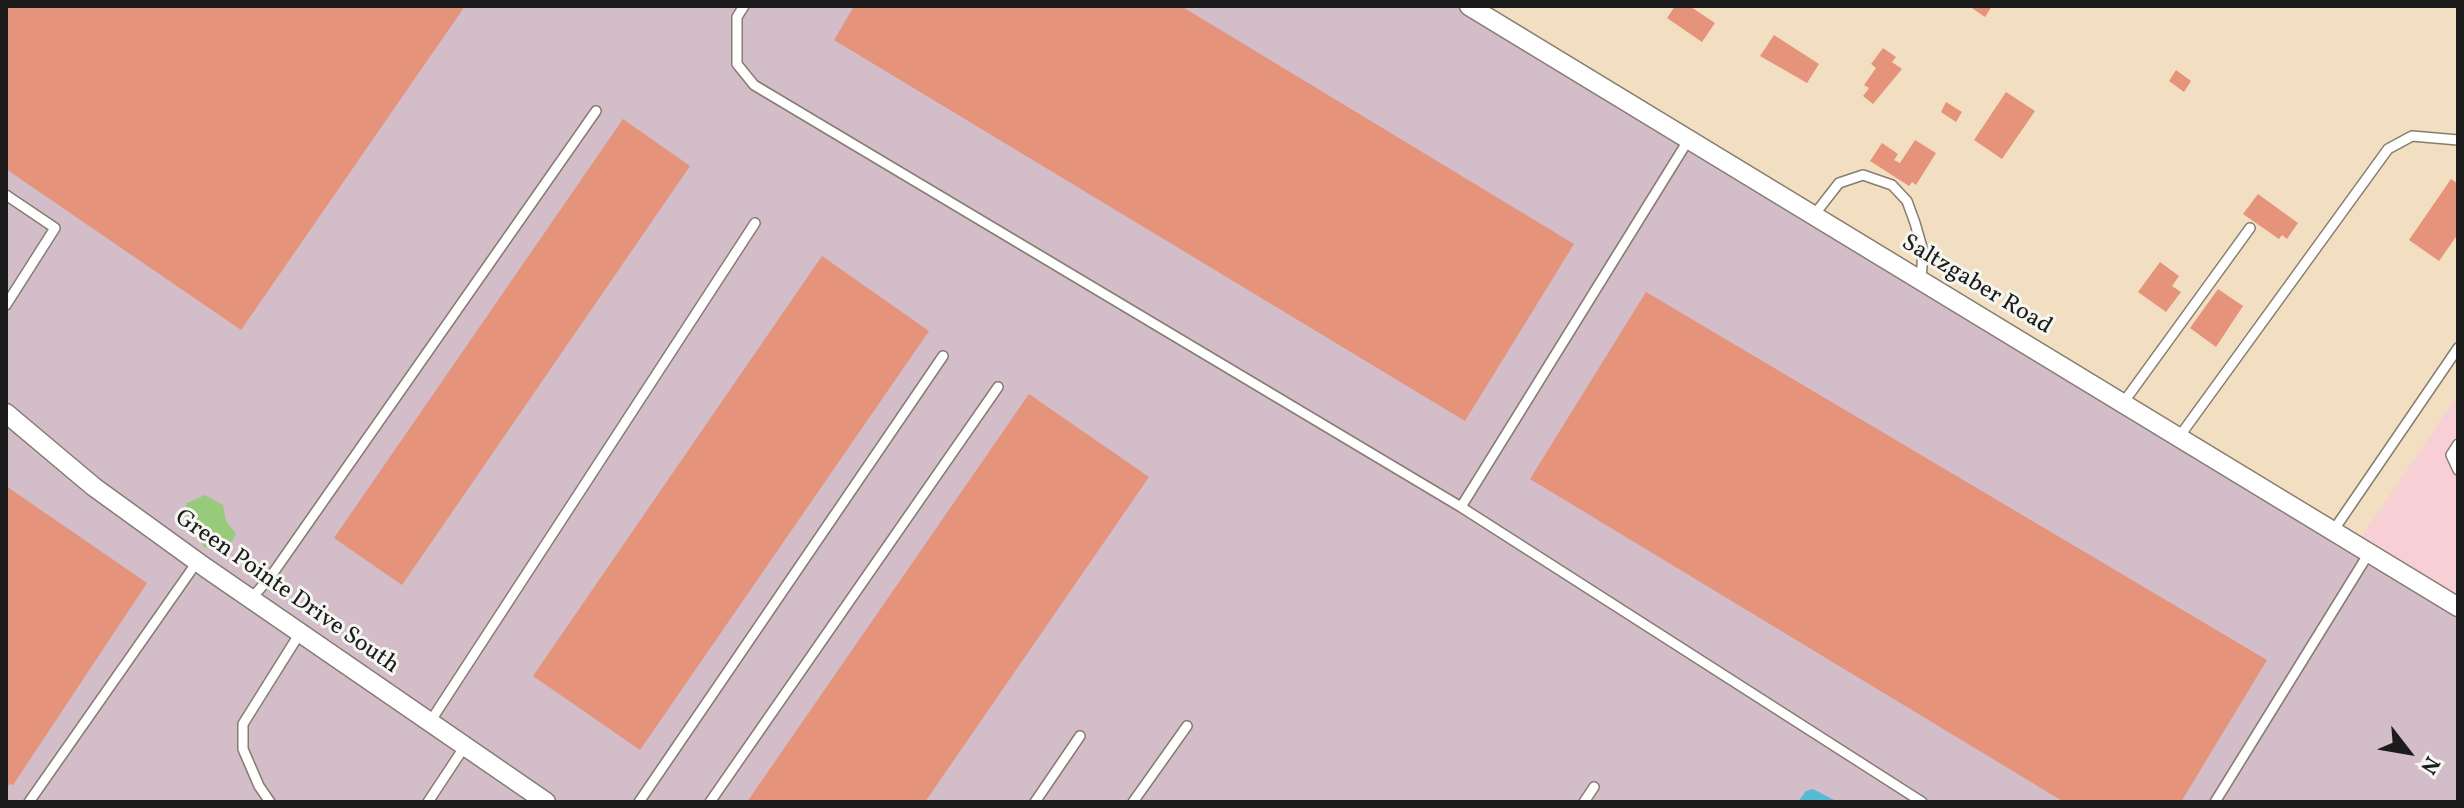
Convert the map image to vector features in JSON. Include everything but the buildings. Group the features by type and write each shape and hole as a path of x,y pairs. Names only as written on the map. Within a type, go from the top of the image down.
{"street":[{"name":"Saltzgaber Road","path":"1469,6 2458,607"},
{"name":"Green Pointe Drive South","path":"6,413 69,467 197,562 546,802"}],"lane":[{"path":"744,6 737,17 737,64 754,85 1461,507 1922,802"},
{"path":"251,599 271,576 596,111"},
{"path":"2179,437 2388,149 2412,136 2458,140"},
{"path":"1461,507 1689,139"},
{"path":"1814,215 1839,183 1863,175 1892,185 1907,201 1915,223 1923,251 1921,281"},
{"path":"6,195 55,228 6,305"},
{"path":"430,722 755,223"},
{"path":"2123,403 2250,228"},
{"path":"2333,531 2458,348"},
{"path":"639,802 943,356"},
{"path":"710,802 998,387"},
{"path":"2458,444 2451,455 2458,470"},
{"path":"2215,802 2369,553"},
{"path":"29,802 197,562"},
{"path":"270,802 259,786 243,749 243,724 300,633"},
{"path":"1133,802 1187,726"},
{"path":"1035,802 1080,736"},
{"path":"428,802 465,746"},
{"path":"1584,802 1594,787"}],"shaded area":[{"path":"6,6 1459,6 1689,139 2458,618 2458,802 6,802"},
{"path":"2458,394 2458,596 2361,538"}],"green space":[{"path":"205,495 223,505 226,521 236,534 228,548 213,550 203,546 198,531 182,517 187,503"}],"water":[{"path":"1813,789 1837,802 1798,802 1806,791"}]}
